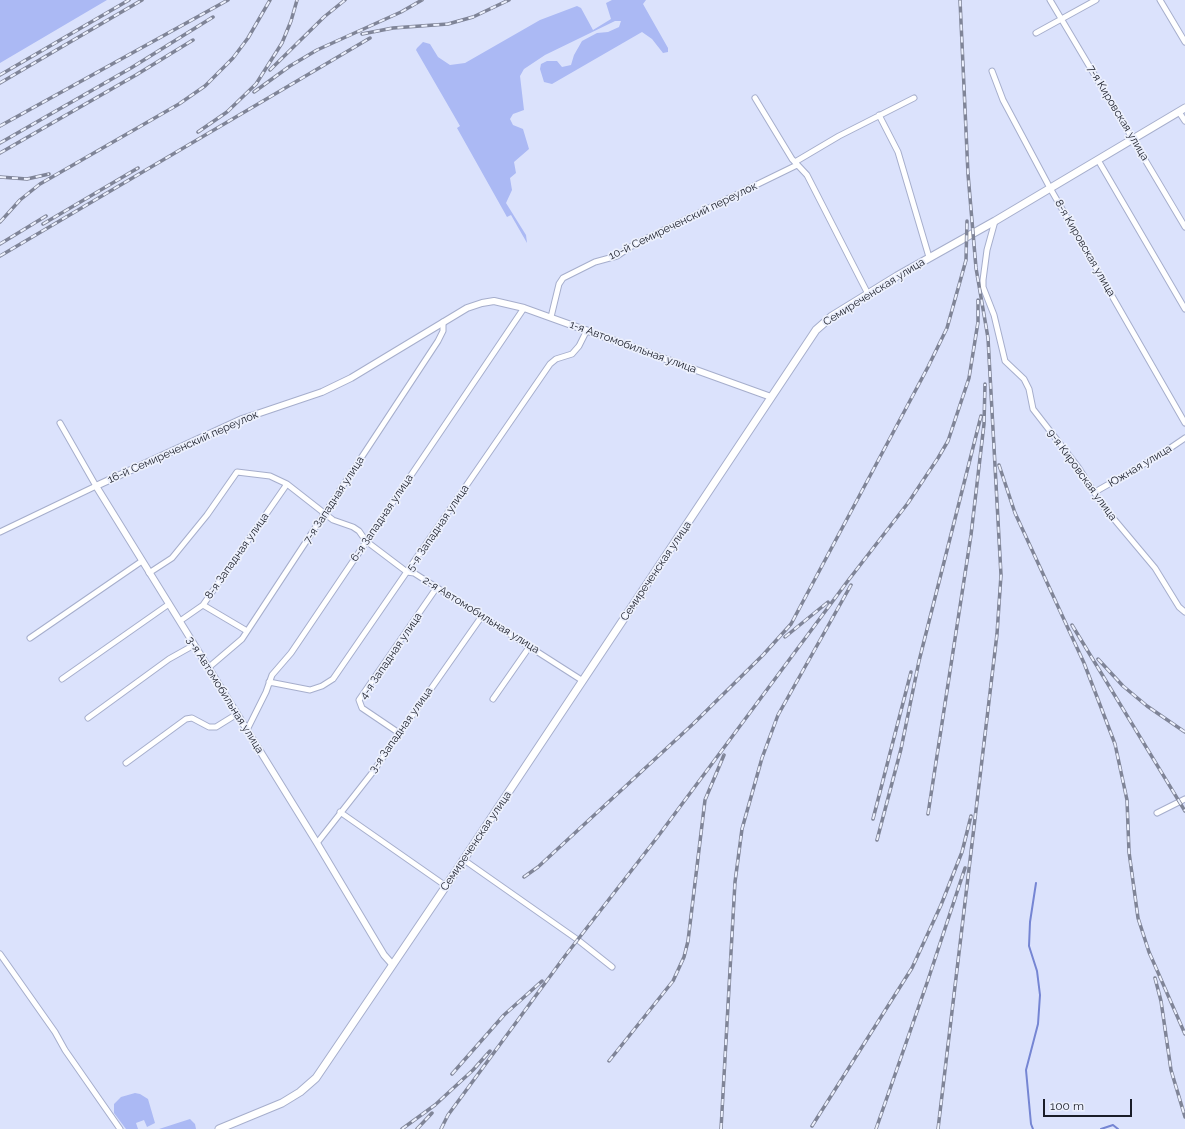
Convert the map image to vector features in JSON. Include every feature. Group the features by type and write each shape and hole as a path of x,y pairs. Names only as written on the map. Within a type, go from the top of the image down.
{"main road":[{"name":"Семиреченская улица","path":"219,1129 282,1104 300,1092 316,1078 464,860 816,330 832,316 929,257 995,221 1182,110"}],"street":[{"name":"7-я Кировская улица","path":"1050,0 1185,227"},
{"path":"1036,33 1096,0"},
{"path":"1160,0 1185,42"},
{"name":"8-я Кировская улица","path":"992,71 1003,100 1050,188 1185,423"},
{"path":"755,98 796,164 810,181 868,294"},
{"name":"10-й Семиреченский переулок","path":"551,317 559,284 568,275 595,262 617,256 641,241 796,164 839,136 914,98"},
{"path":"1182,110 1185,122"},
{"path":"879,115 898,152 929,257"},
{"path":"1098,160 1185,309"},
{"name":"9-я Кировская улица","path":"995,221 987,250 983,280 994,315 1005,361 1024,380 1029,389 1033,409 1078,467 1110,515 1155,568 1179,607 1185,612"},
{"name":"1-я Автомобильная улица","path":"494,301 524,308 551,317 771,397"},
{"name":"16-й Семиреченский переулок","path":"0,532 242,419 322,392 351,378 467,308 494,301"},
{"name":"6-я Западная улица","path":"247,730 272,675 290,653 524,308"},
{"name":"7-я Западная улица","path":"208,668 242,639 438,341 443,331 443,322"},
{"name":"5-я Западная улица","path":"269,682 310,690 322,686 332,679 550,364 556,359 572,354 580,346 587,330"},
{"name":"3-я Автомобильная улица","path":"60,423 149,573 317,843 384,955 392,964"},
{"name":"Южная улица","path":"1095,492 1163,453 1185,438"},
{"name":"2-я Автомобильная улица","path":"149,573 172,558 207,515 238,472 270,476 287,484 324,515 359,531 366,541 407,572 414,573 437,587 583,681"},
{"name":"8-я Западная улица","path":"180,621 203,604 287,484"},
{"path":"30,638 142,561"},
{"name":"4-я Западная улица","path":"399,733 362,708 359,700 437,587"},
{"path":"62,679 169,604"},
{"path":"203,604 247,631"},
{"name":"3-я Западная улица","path":"317,843 372,773 482,616"},
{"path":"88,718 169,659 194,645"},
{"path":"493,699 530,646"},
{"path":"126,763 186,719 192,718 209,727 216,727 237,714"},
{"path":"1157,813 1185,799"},
{"path":"340,812 446,886"},
{"path":"464,860 578,940 612,967"},
{"path":"0,954 55,1032 65,1050 120,1129"}],"shaded area":[{"path":"0,0 107,0 0,63"},
{"path":"612,0 646,0 643,4 668,48 668,52 663,53 652,39 642,32 552,84 544,82 540,69 541,64 547,61 557,61 562,67 571,65 574,55 582,41 597,33 608,32 619,27 621,21 615,21 545,55 524,69 520,76 524,110 513,114 510,119 513,125 523,129 529,149 514,162 516,173 510,178 512,190 506,203 526,235 527,243 511,215 507,217 457,128 460,126 416,50 423,42 430,44 438,57 450,65 465,63 540,20 577,6 581,8 593,30 611,19 606,3"},
{"path":"135,1093 148,1099 155,1123 147,1127 144,1120 136,1123 138,1129 126,1129 114,1113 114,1104 121,1097"},
{"path":"190,1119 195,1124 196,1129 159,1129"}],"waterway":[{"path":"1033,1129 1031,1124 1026,1070 1038,1024 1040,995 1037,971 1029,946 1030,922 1036,883"},
{"path":"1101,1129 1113,1125 1118,1129"}],"railway":[{"path":"0,75 129,0"},
{"path":"0,83 142,0"},
{"path":"0,126 228,0"},
{"path":"0,222 20,200 40,184 179,104 205,86 233,58 248,38 270,0"},
{"path":"198,132 227,112 256,84 282,43 291,21 297,0"},
{"path":"270,70 324,17 345,0"},
{"path":"254,92 290,66 317,50 401,12 422,0"},
{"path":"362,34 393,28 448,24 473,17 509,0"},
{"path":"938,1129 997,634 1001,575 988,338 976,268 968,174 960,0"},
{"path":"0,143 131,68 213,17"},
{"path":"0,256 370,38"},
{"path":"0,153 136,75 193,40"},
{"path":"43,224 138,168"},
{"path":"0,177 27,179 49,174"},
{"path":"0,244 46,216"},
{"path":"524,877 538,867 693,724 763,655 791,624 928,367 947,328 966,260 967,221"},
{"path":"441,1129 448,1115 565,956 659,835 847,582 908,503 938,458 948,441 969,378 978,322 978,300"},
{"path":"928,814 971,535 984,424 985,384"},
{"path":"877,840 901,749 919,661 981,416"},
{"path":"999,465 1015,513 1084,663 1115,744 1127,800 1129,852 1138,918 1149,952 1185,1034"},
{"path":"721,1129 735,882 742,829 762,758 778,715 851,585"},
{"path":"785,637 828,602"},
{"path":"1072,625 1185,811"},
{"path":"1098,659 1123,686 1147,706 1185,732"},
{"path":"873,819 911,672"},
{"path":"609,1061 673,981 684,957 688,941 705,800 724,755"},
{"path":"812,1126 912,968 941,905 962,852 971,816"},
{"path":"876,1129 965,868"},
{"path":"1155,978 1161,1001 1171,1070 1185,1117"},
{"path":"452,1074 504,1015 542,981"},
{"path":"402,1129 435,1105 473,1070 490,1051"},
{"path":"417,1129 432,1113"}]}
